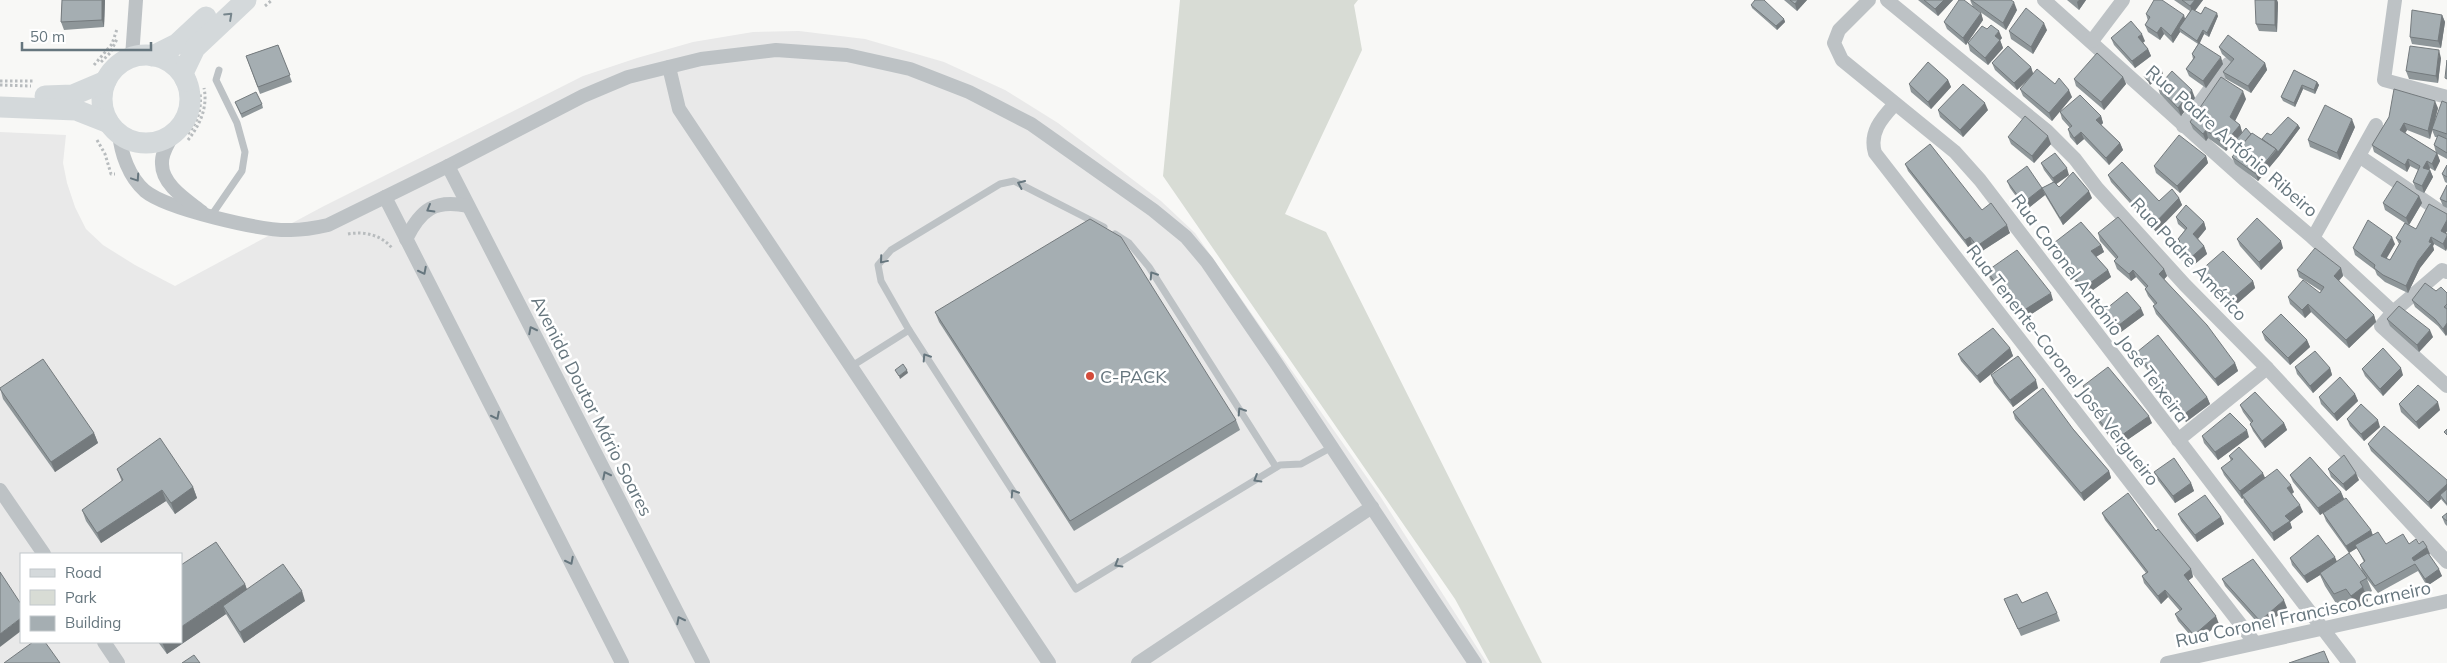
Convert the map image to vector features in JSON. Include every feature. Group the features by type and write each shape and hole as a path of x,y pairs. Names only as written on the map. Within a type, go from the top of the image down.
{"main road":[{"path":"0,94 73,95 95,74 112,71 132,57 154,56 177,44 225,0"},
{"path":"196,83 183,73 195,48 256,5"},
{"path":"154,56 173,65 196,83"},
{"path":"95,74 102,95 103,109 114,128"},
{"path":"0,106 76,110 114,128 132,140 146,143 180,140 183,123 189,110 190,96 196,83"}],"street":[{"name":"Rua Coronel António José Teixeira","path":"1869,0 1838,30 1834,43 1842,60 1894,105 1955,152 1980,180 2348,663"},
{"name":"Rua Padre Américo","path":"1887,0 2047,131 2185,285 2267,368 2447,562"},
{"name":"Rua Padre António Ribeiro","path":"2044,0 2092,41 2183,126 2313,238 2393,312"},
{"path":"2092,41 2123,0"},
{"path":"2395,0 2384,80 2447,96"},
{"path":"132,57 135,10"},
{"path":"114,128 124,171 151,195 168,204 208,216 289,230 310,230 328,225 448,166 583,96 628,77 701,59 776,50 847,56 910,69 969,92 1031,124 1153,210 1186,237 1207,262 1475,663"},
{"path":"2183,126 2228,64"},
{"path":"669,66 679,109 1049,663"},
{"name":"Rua Tenente-Coronel José Vergueiro","path":"1894,105 1876,130 1872,142 1875,153 2255,643"},
{"path":"2313,238 2376,125"},
{"path":"180,140 163,155 162,168 173,188 208,216"},
{"path":"2359,156 2447,216"},
{"name":"Avenida Doutor Mário Soares","path":"448,166 703,663"},
{"path":"384,197 622,663"},
{"path":"406,239 424,212 438,204 453,203 468,206"},
{"path":"2445,269 2393,312 2381,326 2447,386"},
{"path":"2178,440 2267,368"},
{"path":"0,490 43,553"},
{"path":"1138,663 1372,507"},
{"name":"Rua Coronel Francisco Carneiro","path":"2168,663 2447,601"},
{"path":"105,643 118,663"}],"lane":[{"path":"208,216 242,171 245,152 237,123 216,80 219,70"},
{"path":"1276,467 1149,268 1129,243 1093,220 1014,181 1000,184 891,250 878,265 881,281 909,330 1076,589 1276,467 1301,464 1332,447"},
{"path":"852,366 909,330"}],"path":[{"path":"256,5 266,0"},
{"path":"256,5 272,0"},
{"path":"95,74 112,44 121,9 135,10"},
{"path":"95,74 117,40 122,16 135,10"},
{"path":"0,83 41,81"},
{"path":"0,83 35,86"},
{"path":"180,140 196,130 204,111 205,92 196,83"},
{"path":"180,140 190,131 198,116 201,102 196,83"},
{"path":"94,137 105,154 111,174 124,171"},
{"path":"120,179 124,171"},
{"path":"340,236 359,232 373,234 384,239 395,251"}],"shaded area":[{"path":"799,31 865,39 944,62 1005,90 1058,123 1161,201 1195,233 1380,496 1487,663 0,663 0,132 66,135 63,163 67,183 75,207 86,229 103,245 135,265 175,286 324,206 583,76 693,42 753,32"}],"green space":[{"path":"1180,0 1358,0 1354,5 1362,50 1285,214 1326,232 1542,663 1490,663 1455,599 1163,176"}],"building":[{"path":"62,0 102,0 102,20 61,22"},
{"path":"1755,0 1764,0 1784,19 1776,26 1751,5"},
{"path":"1790,0 1798,0 1795,4"},
{"path":"1924,0 1944,0 1935,9"},
{"path":"1959,0 1964,0 1981,13 1963,38 1944,22"},
{"path":"1971,0 2011,0 2014,2 2003,23"},
{"path":"2154,0 2162,0 2184,15 2171,36 2161,27 2157,33 2145,25 2150,17 2146,14"},
{"path":"2182,0 2195,0 2190,6"},
{"path":"2255,0 2275,0 2275,25 2256,24"},
{"path":"2205,7 2217,13 2207,33 2203,30 2197,41 2179,28 2192,9 2201,14"},
{"path":"2026,8 2044,23 2031,47 2009,31"},
{"path":"2412,10 2442,15 2438,41 2410,37"},
{"path":"2131,21 2142,34 2138,37 2148,49 2132,61 2111,38"},
{"path":"1991,25 1999,31 1995,36 2000,40 1985,58 1968,43 1982,26 1987,29"},
{"path":"2228,35 2265,63 2248,86 2223,72 2234,59 2219,47"},
{"path":"2199,43 2221,57 2203,81 2186,69 2195,57 2192,54"},
{"path":"278,45 290,75 258,87 246,56"},
{"path":"2008,46 2031,67 2014,83 1992,63"},
{"path":"2410,46 2439,50 2436,76 2406,71"},
{"path":"2097,53 2123,77 2101,102 2074,79"},
{"path":"2447,60 2447,79 2445,78"},
{"path":"1928,62 1948,80 1928,102 1909,84"},
{"path":"2156,66 2162,71 2148,81 2144,76"},
{"path":"2037,69 2055,84 2059,78 2069,90 2049,113 2020,89"},
{"path":"2294,70 2317,82 2314,90 2302,85 2294,103 2281,97"},
{"path":"2172,71 2192,90 2178,108 2158,87"},
{"path":"2221,77 2243,91 2230,117 2240,125 2224,144 2206,130 2203,134 2190,122"},
{"path":"1963,84 1985,103 1960,130 1938,110"},
{"path":"2394,89 2435,101 2428,131 2404,123 2400,130 2437,153 2432,164 2427,161 2423,168 2430,170 2422,186 2413,182 2420,166 2408,159 2405,165 2372,145 2389,117"},
{"path":"256,92 262,104 241,114 235,102"},
{"path":"2080,95 2101,116 2096,120 2120,143 2106,158 2081,132 2074,138 2068,129 2072,126 2060,112"},
{"path":"2442,101 2447,103 2447,134 2432,129"},
{"path":"2325,105 2352,119 2337,153 2308,140"},
{"path":"2025,116 2048,136 2032,156 2008,137"},
{"path":"2288,117 2298,125 2278,152 2262,139 2267,133 2271,135"},
{"path":"2246,128 2251,134 2241,146 2235,141"},
{"path":"2252,133 2276,149 2256,174 2232,157"},
{"path":"2179,135 2206,156 2177,186 2154,166"},
{"path":"2438,135 2447,139 2447,153 2434,145"},
{"path":"1930,144 1982,210 1991,203 2007,225 1977,246 1970,237 1965,240 1905,164"},
{"path":"2055,153 2067,168 2053,178 2041,163"},
{"path":"2122,162 2159,201 2172,189 2179,198 2153,225 2108,175"},
{"path":"2447,165 2447,177 2442,174"},
{"path":"2027,166 2042,188 2023,203 2007,181"},
{"path":"2073,172 2089,191 2060,218 2042,188 2054,182 2059,187"},
{"path":"2397,181 2419,196 2406,218 2383,203"},
{"path":"2447,185 2447,202 2440,199"},
{"path":"2429,204 2447,214 2447,220 2441,231 2447,234 2447,236 2443,244 2431,237 2429,242 2432,243 2418,261 2406,286 2383,275 2374,268 2375,265 2353,248 2368,220 2392,237 2381,256 2390,260 2401,241 2396,238 2405,223 2416,229"},
{"path":"2186,205 2204,222 2193,234 2204,246 2187,261 2173,248 2180,241 2178,239 2187,228 2176,217"},
{"path":"2118,217 2164,269 2159,274 2207,325 2235,363 2215,379 2153,306 2157,303 2145,289 2148,286 2133,270 2129,274 2114,261 2118,257 2098,233"},
{"path":"2257,218 2281,241 2259,262 2237,239"},
{"name":"C-PACK","path":"1090,219 1121,237 1236,420 1070,521 935,312"},
{"path":"2081,222 2101,245 2091,251 2108,270 2083,288 2050,246"},
{"path":"2315,248 2341,268 2334,276 2374,315 2346,340 2308,304 2302,310 2288,297 2303,280 2320,293 2324,287 2297,270"},
{"path":"2017,250 2051,293 2018,314 1987,271"},
{"path":"2223,251 2253,281 2228,302 2199,272"},
{"path":"2425,283 2436,291 2441,287 2447,293 2447,304 2444,307 2447,309 2447,323 2443,329 2435,319 2412,300"},
{"path":"2127,292 2141,308 2119,325 2106,309"},
{"path":"2399,306 2430,330 2417,345 2387,319"},
{"path":"2281,314 2307,340 2288,358 2262,332"},
{"path":"1993,328 2010,348 1977,376 1958,354"},
{"path":"2158,335 2207,397 2183,415 2137,352"},
{"path":"2383,348 2401,368 2380,389 2362,369"},
{"path":"2315,351 2330,368 2310,386 2295,367"},
{"path":"2018,356 2036,380 2010,400 1991,375"},
{"path":"43,359 94,433 51,462 0,389"},
{"path":"903,364 907,370 899,376 895,370"},
{"path":"2108,367 2149,416 2115,440 2096,416 2101,412 2083,386"},
{"path":"2340,377 2355,394 2334,414 2319,397"},
{"path":"2418,385 2438,402 2416,422 2399,404"},
{"path":"2043,388 2073,429 2109,471 2081,493 2013,412"},
{"path":"2255,392 2284,423 2262,441 2250,424 2253,421 2240,405"},
{"path":"2361,404 2378,420 2361,434 2347,419"},
{"path":"2230,413 2247,430 2215,452 2202,436"},
{"path":"2384,426 2447,480 2447,484 2428,502 2368,444"},
{"path":"160,438 193,487 171,503 162,490 97,533 82,510 123,480 117,469"},
{"path":"2239,447 2263,473 2240,491 2221,468 2233,459 2229,456"},
{"path":"2344,455 2356,473 2343,484 2328,469"},
{"path":"2310,457 2341,492 2318,508 2290,475"},
{"path":"2174,458 2191,483 2173,496 2154,472"},
{"path":"2277,469 2291,485 2287,488 2300,505 2285,516 2290,521 2272,533 2242,495"},
{"path":"2447,489 2447,504 2440,495"},
{"path":"2128,493 2156,531 2158,529 2191,569 2184,575 2216,616 2194,635 2175,614 2182,609 2165,590 2158,596 2142,576 2148,572 2102,513"},
{"path":"2205,495 2221,517 2195,535 2178,514"},
{"path":"2346,498 2371,530 2346,546 2323,513"},
{"path":"2447,513 2447,521 2442,517"},
{"path":"2378,532 2386,544 2403,534 2409,544 2416,539 2419,544 2423,541 2427,547 2412,558 2414,561 2428,553 2439,569 2425,579 2415,564 2375,586 2360,565 2365,561 2355,545"},
{"path":"2318,535 2335,557 2304,576 2290,558"},
{"path":"216,542 245,584 182,626 182,564"},
{"path":"2349,553 2367,578 2360,582 2363,587 2351,596 2346,589 2334,594 2320,573"},
{"path":"2253,559 2284,600 2260,621 2222,579"},
{"path":"283,564 302,591 240,632 223,606"},
{"path":"0,572 20,602 20,619 0,634"},
{"path":"2047,592 2057,613 2018,629 2004,599 2017,594 2022,603"},
{"path":"32,643 46,643 60,663 4,663"},
{"path":"2324,651 2329,663 2289,663"},
{"path":"194,655 200,663 182,663"}],"place":[{"name":"C-PACK","path":"1090,376"}]}
